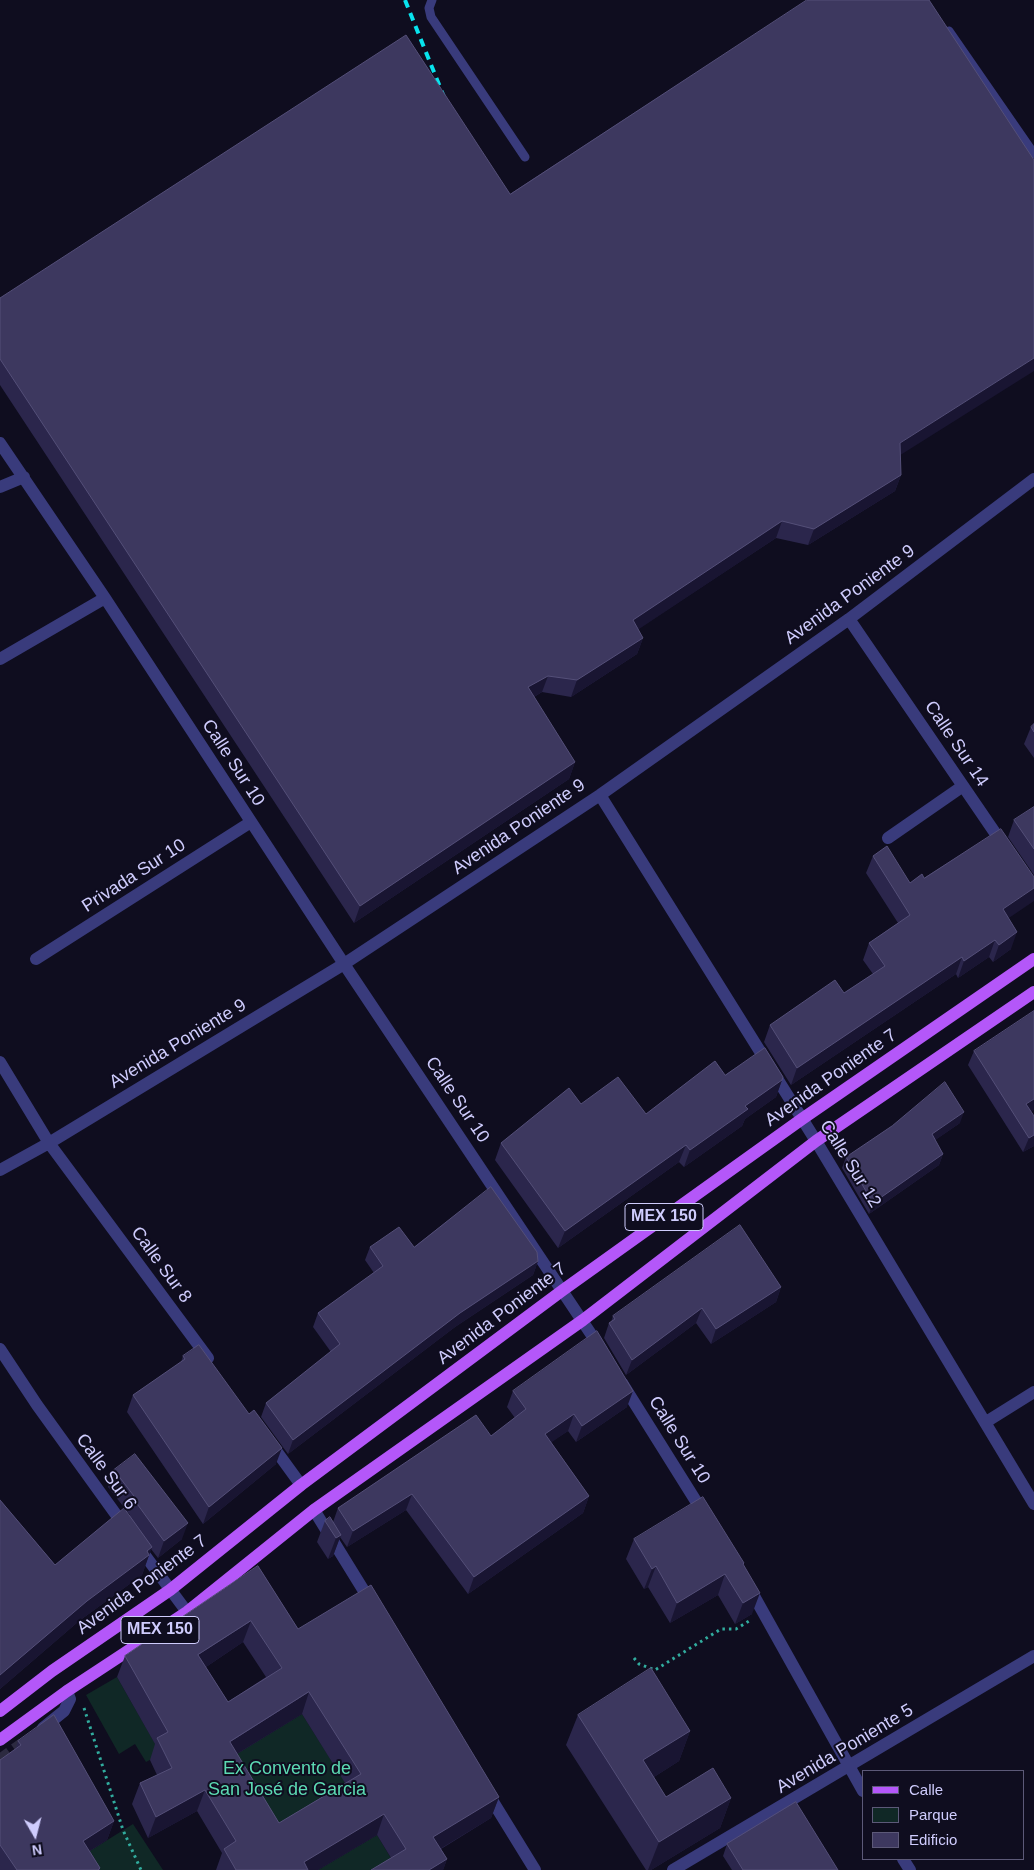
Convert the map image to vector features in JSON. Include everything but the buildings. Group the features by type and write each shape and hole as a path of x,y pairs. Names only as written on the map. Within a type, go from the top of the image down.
{"main road":[{"name":"Avenida Poniente 7","path":"0,1711 52,1671 170,1590 301,1485 563,1290 802,1119 1034,959"},
{"name":"MEX 150","path":"0,1740 67,1691 187,1612 314,1510 583,1320 816,1140 1034,992"}],"street":[{"name":"Calle Sur 10","path":"0,443 105,598 344,964 583,1320 713,1528"},
{"path":"0,487 24,477"},
{"name":"Avenida Poniente 9","path":"0,1170 50,1143 344,964 600,794 849,619 1034,479"},
{"path":"0,659 105,598"},
{"name":"Calle Sur 14","path":"849,619 1012,858"},
{"path":"888,838 963,786"},
{"name":"Calle Sur 12","path":"600,794 816,1140 1034,1504"},
{"name":"Privada Sur 10","path":"36,959 251,822"},
{"name":"Calle Sur 8","path":"0,1062 50,1143 214,1366"},
{"name":"Calle Sur 6","path":"0,1349 37,1406 187,1612"},
{"path":"986,1422 1034,1392"},
{"path":"260,1430 301,1485"},
{"path":"314,1510 381,1619"},
{"path":"744,1578 862,1789"},
{"name":"Avenida Poniente 5","path":"673,1870 849,1768 1034,1656"},
{"path":"36,1733 67,1708 70,1699 67,1691"},
{"path":"479,1778 535,1870"}],"lane":[{"path":"432,0 429,8 431,17 525,156"},
{"path":"945,24 1034,154"}],"path":[{"path":"634,1658 639,1664 655,1670 721,1629 736,1629 764,1612"},
{"path":"83,1707 123,1830 141,1870"}],"green space":[{"path":"117,1677 161,1754 146,1762 135,1744 119,1754 86,1695"},
{"name":"Ex Convento de San José de Garcia","path":"302,1714 353,1795 271,1845 222,1763"},
{"path":"133,1824 163,1870 83,1870 77,1859"},
{"path":"377,1835 398,1870 318,1870"}],"tunnel":[{"path":"0,1760 22,1744"}],"railway":[{"path":"405,0 444,97"}]}
